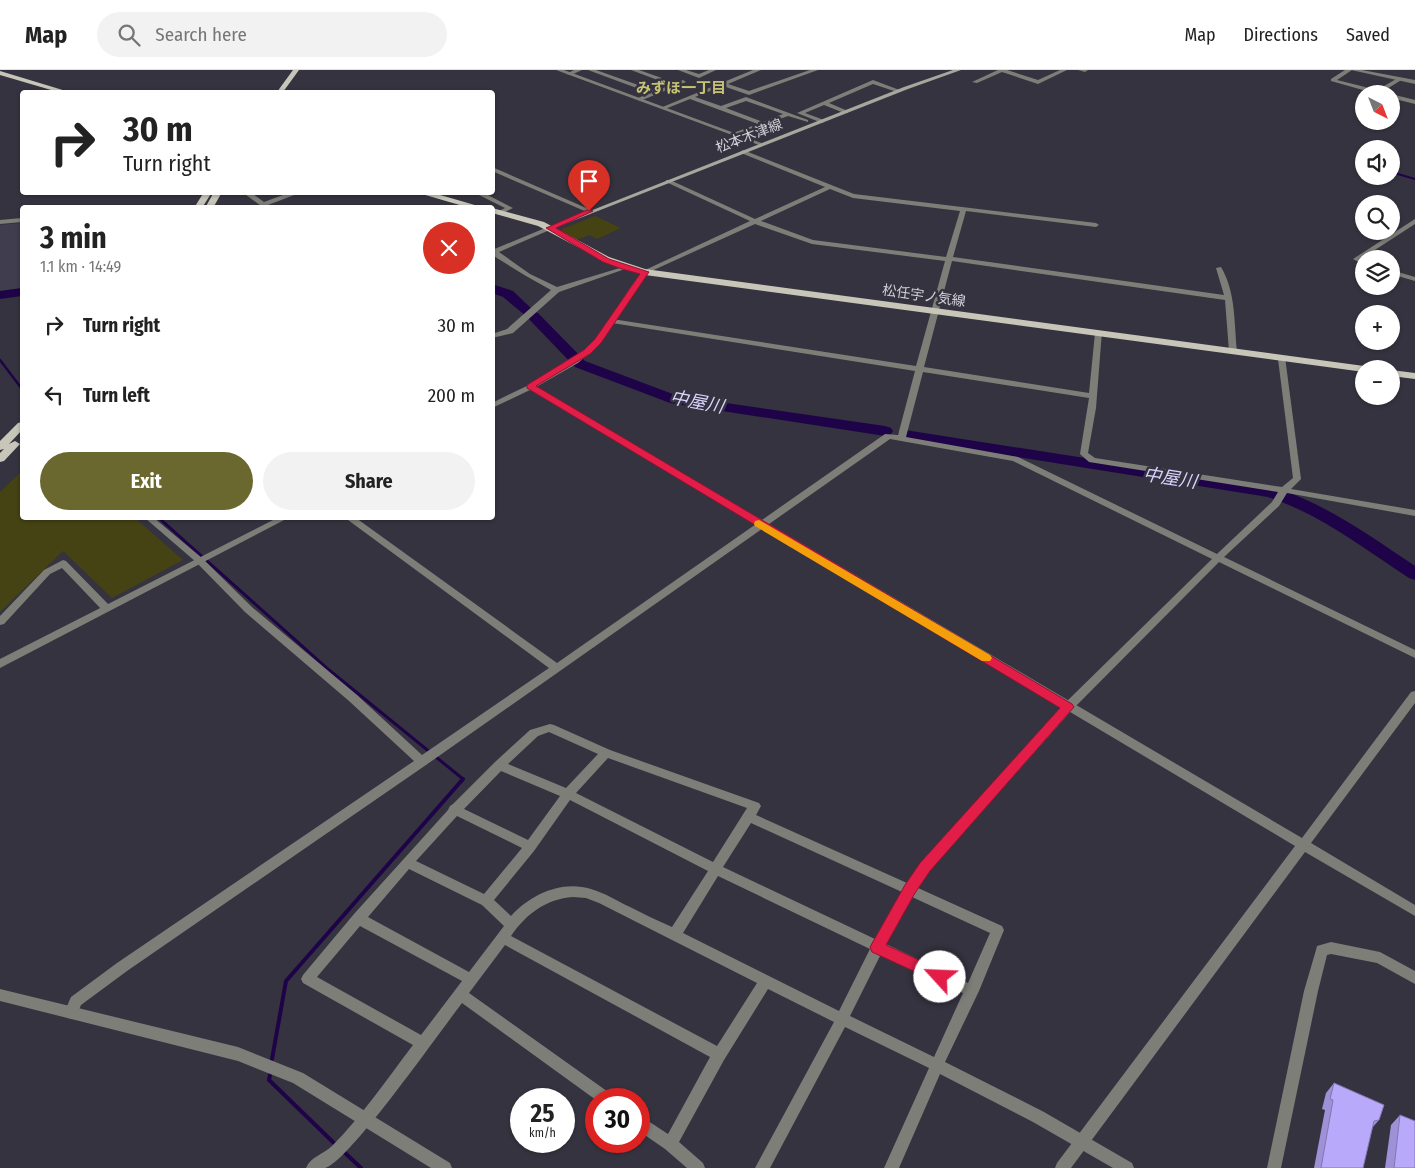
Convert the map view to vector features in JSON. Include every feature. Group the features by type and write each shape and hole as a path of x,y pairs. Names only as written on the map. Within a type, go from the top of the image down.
{"main road":[{"path":"281,90 296,70"},
{"path":"290,90 304,70"},
{"name":"松本木津線","path":"550,228 899,90 958,70"},
{"path":"0,73 57,90"},
{"path":"430,195 469,205"},
{"name":"松任宇ノ気線","path":"497,211 550,228 606,260 624,268 645,272 1355,369"},
{"path":"1400,374 1415,376"},
{"path":"0,447 20,427"},
{"path":"0,459 20,439"}],"street":[{"path":"559,70 761,144"},
{"path":"569,74 579,70"},
{"path":"591,70 654,93"},
{"path":"634,70 676,84"},
{"path":"681,70 698,76 713,70"},
{"path":"663,108 758,70"},
{"path":"975,82 1002,70 1038,82 1064,70"},
{"path":"1349,70 1333,80 1355,86"},
{"path":"1354,70 1415,82"},
{"path":"723,84 749,93 810,71"},
{"path":"1392,85 1400,79"},
{"path":"640,99 683,82"},
{"path":"822,121 800,113 873,82 899,90"},
{"path":"690,97 764,124"},
{"path":"1400,98 1415,102"},
{"path":"721,108 746,99 814,124"},
{"path":"825,104 846,112"},
{"path":"735,134 789,114"},
{"path":"743,152 853,196 1096,225"},
{"path":"495,170 589,211"},
{"path":"668,181 756,222 812,242 1228,298"},
{"path":"495,404 576,360 598,341 645,272 830,188"},
{"path":"250,195 264,205"},
{"path":"268,205 292,195"},
{"path":"482,195 510,208 497,211"},
{"path":"901,438 948,259 964,210"},
{"path":"0,222 20,220"},
{"path":"1371,250 1414,224"},
{"path":"495,251 550,228"},
{"path":"495,253 528,275 556,290"},
{"path":"495,335 510,331 556,290 624,268"},
{"path":"1219,268 1223,275 1228,298 1233,351"},
{"path":"1400,275 1415,280"},
{"path":"612,321 1092,396"},
{"path":"1099,333 1092,408 1084,454 1092,460 1282,494 1415,513"},
{"path":"762,1168 842,1019 877,947 910,889 925,867 1068,707 1218,558 1276,504 1282,494 1297,479 1282,359"},
{"path":"530,386 1068,707 1415,911"},
{"path":"71,1013 76,1002 122,967 429,757 555,667 888,436 1015,459 1415,654"},
{"path":"152,520 203,558 249,610 353,698 429,757"},
{"path":"0,664 279,520"},
{"path":"355,520 555,667"},
{"path":"0,622 47,572 63,563 106,608"},
{"path":"1062,1168 1415,695"},
{"path":"422,1043 308,979 358,918 454,809 534,733 550,728 606,753 755,806 750,817 714,870 675,934"},
{"path":"486,901 568,794 606,753"},
{"path":"499,765 568,794 714,870 972,991"},
{"path":"454,809 530,846"},
{"path":"750,817 998,930 972,991 936,1064 891,1168"},
{"path":"407,862 486,901 511,924"},
{"path":"313,1168 340,1148 366,1118 503,938 511,924 535,901 561,892 586,892 675,934 842,1019 936,1064 1083,1141 1127,1168"},
{"path":"358,918 470,979"},
{"path":"503,938 719,1055"},
{"path":"1274,1168 1311,991 1322,950 1331,948 1380,958 1415,978"},
{"path":"670,1144 719,1055 766,981"},
{"path":"460,994 591,1088"},
{"path":"0,995 238,1054 298,1078 366,1118 444,1168"},
{"path":"650,1130 698,1168"}],"shaded area":[{"path":"595,216 621,228 597,239 590,235 576,240 562,232 562,229"},
{"path":"20,223 20,288 0,291 0,225"},
{"path":"20,473 20,520 137,520 183,560 112,598 63,551 0,612 0,492"}],"building":[{"path":"1334,1083 1384,1105 1379,1120 1374,1121 1363,1168 1321,1168 1333,1100 1330,1099"},
{"path":"1400,1115 1415,1121 1415,1168 1394,1168"}],"waterway":[{"path":"1400,175 1415,179"},
{"name":"中屋川","path":"495,289 508,294 528,312"},
{"name":"中屋川","path":"0,295 20,292"},
{"name":"中屋川","path":"533,316 580,364 675,400 885,431"},
{"path":"0,360 20,386"},
{"name":"中屋川","path":"905,435 1270,492 1290,498 1327,516 1415,574"},
{"path":"161,520 329,670 463,779"},
{"path":"272,1059 286,981 463,779"},
{"path":"270,1075 269,1080 336,1145"},
{"path":"343,1151 361,1168"}],"slow traffic":[{"path":"759,524 986,658"}],"district":[{"name":"みずほ一丁目","path":"681,88"}],"route":[{"path":"589,211 550,228 606,260 624,268 645,272 598,341 587,352 530,386 1068,707 925,867 910,889 877,947 940,977"}]}
